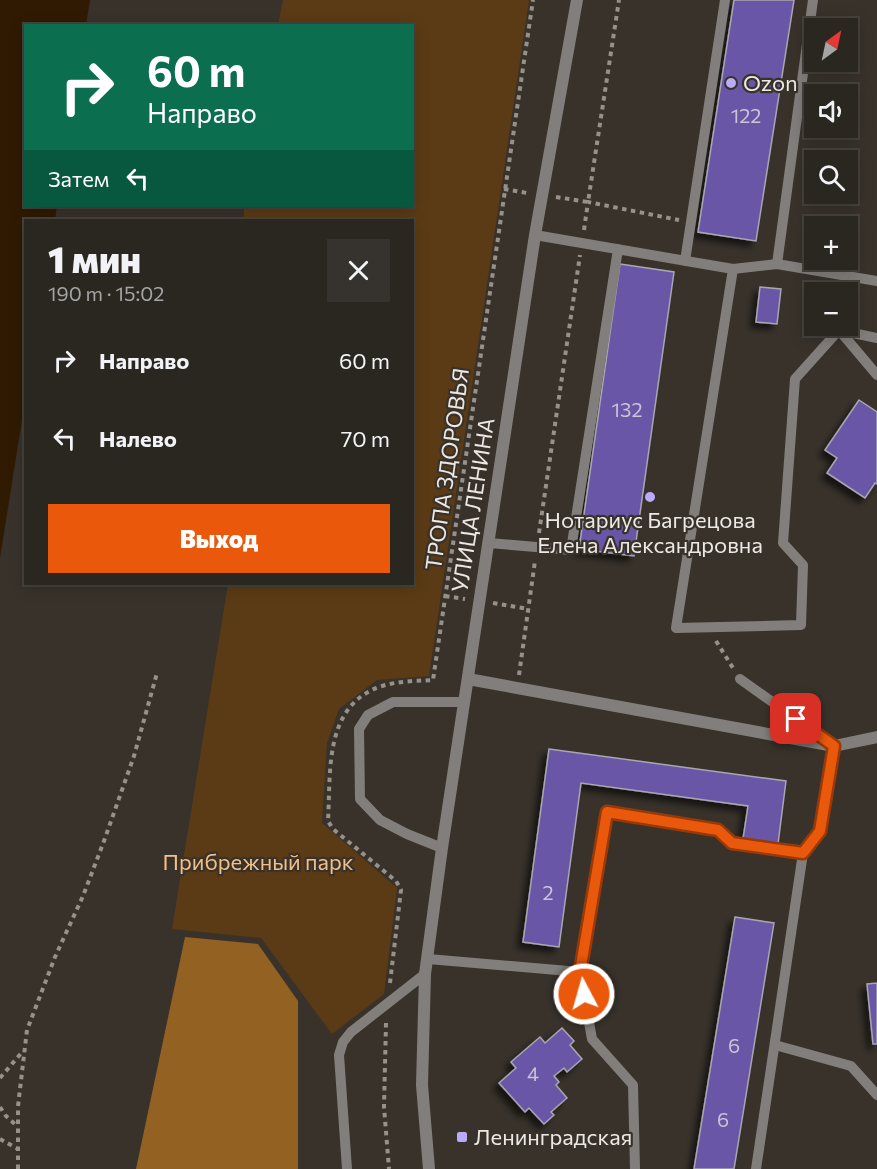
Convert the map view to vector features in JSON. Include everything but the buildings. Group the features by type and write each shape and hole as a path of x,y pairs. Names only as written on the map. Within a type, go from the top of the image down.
{"street":[{"name":"УЛИЦА ЛЕНИНА","path":"429,1169 422,1085 425,974 535,235 577,0"},
{"path":"468,679 834,746 877,737"}],"lane":[{"path":"685,261 725,0"},
{"path":"777,264 813,0"},
{"path":"535,235 734,269 777,264 877,281"},
{"path":"489,543 572,549 618,249"},
{"path":"734,269 676,628 801,625 804,565 783,543 795,379 834,336"},
{"path":"858,334 877,338"},
{"path":"844,336 877,375"},
{"path":"740,679 834,746 820,831 803,853 756,1169"},
{"path":"442,848 380,820 360,800 359,729 368,715 393,702 465,702"},
{"path":"635,1169 633,1085 592,1039 580,972 607,812 718,830 732,843 803,853"},
{"path":"428,959 580,972"},
{"path":"347,1169 339,1055 343,1042 351,1032 425,974"},
{"path":"775,1045 851,1066 877,1095"}],"path":[{"name":"ТРОПА ЗДОРОВЬЯ","path":"390,1169 384,1107 387,1004 401,890 396,881 333,830 328,821 332,747 343,716 369,692 383,686 403,682 433,680 533,0"},
{"path":"518,688 619,0"},
{"path":"504,189 691,222"},
{"path":"708,628 740,679"},
{"path":"18,1169 18,1106 27,1030 51,967 83,896 134,756 157,673"},
{"path":"0,1078 24,1051"},
{"path":"0,1107 18,1127"},
{"path":"0,1139 18,1149"}],"green space":[{"name":"Прибрежный парк","path":"283,0 529,0 429,676 377,680 339,709 327,743 322,823 397,888 384,994 332,1034 261,938 172,929 228,585 414,585 414,219 244,219 244,207 414,207 414,24 278,24"}],"shaded area":[{"path":"0,0 90,0 86,24 24,24 24,207 57,207 55,219 24,219 24,407 0,558"},
{"path":"185,937 258,944 298,1001 298,1169 136,1169"}],"place":[{"name":"Ozon","path":"731,83"},
{"name":"Нотариус Багрецова Елена Александровна","path":"650,497"},
{"name":"Ленинградская","path":"462,1137"}],"route":[{"path":"584,994 580,972 607,812 718,830 732,843 803,853 820,831 834,746 796,719"}]}
